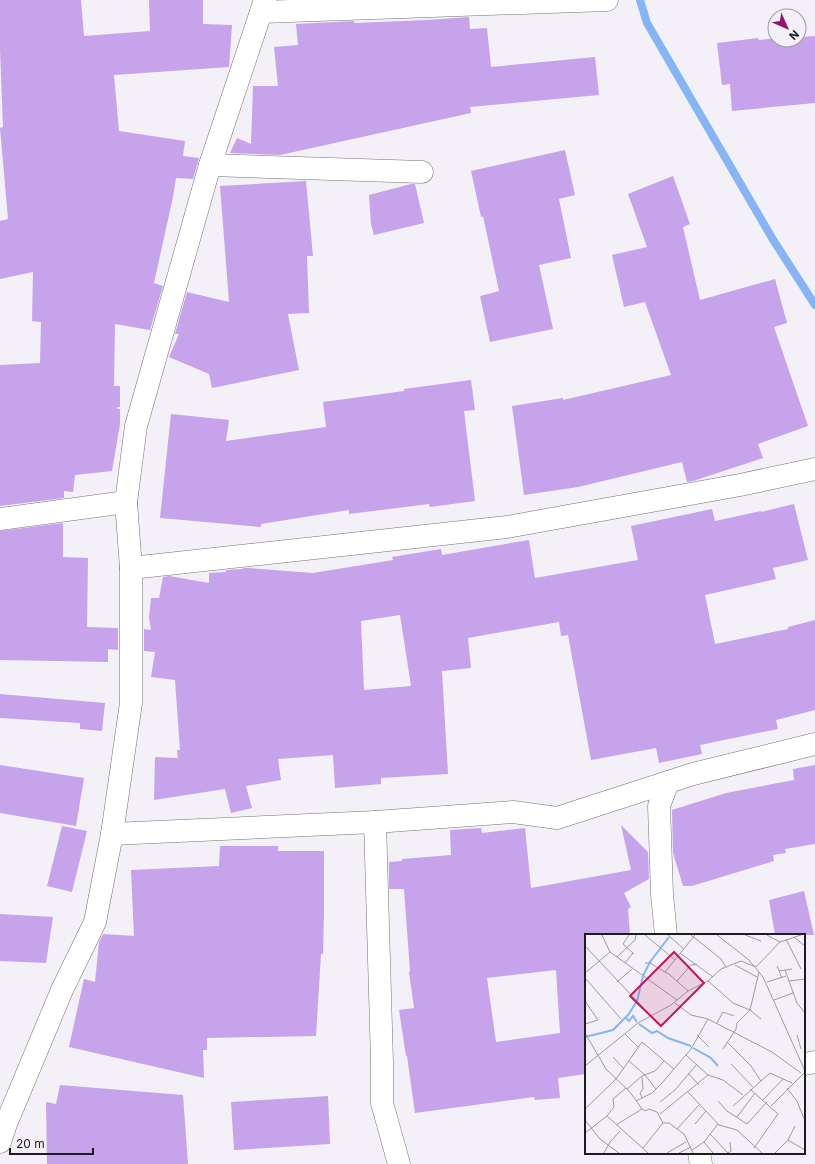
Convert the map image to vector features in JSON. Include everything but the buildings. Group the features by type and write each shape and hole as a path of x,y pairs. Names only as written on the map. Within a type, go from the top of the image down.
{"street":[{"path":"0,1142 6,1124 62,990 95,922 112,834 131,703 131,568 126,502 136,426 210,165 263,6 606,0"},
{"path":"210,165 422,172"},
{"path":"131,568 508,527 740,485 815,469"},
{"path":"0,519 126,502"},
{"path":"112,834 375,822 513,812 557,818 693,774 815,744"},
{"path":"666,934 662,894 659,806 668,782"},
{"path":"375,822 382,1103 399,1164"},
{"path":"805,1064 815,1062"},
{"path":"699,1154 701,1164"}],"waterway":[{"path":"640,0 647,23 772,238 815,305"}]}
